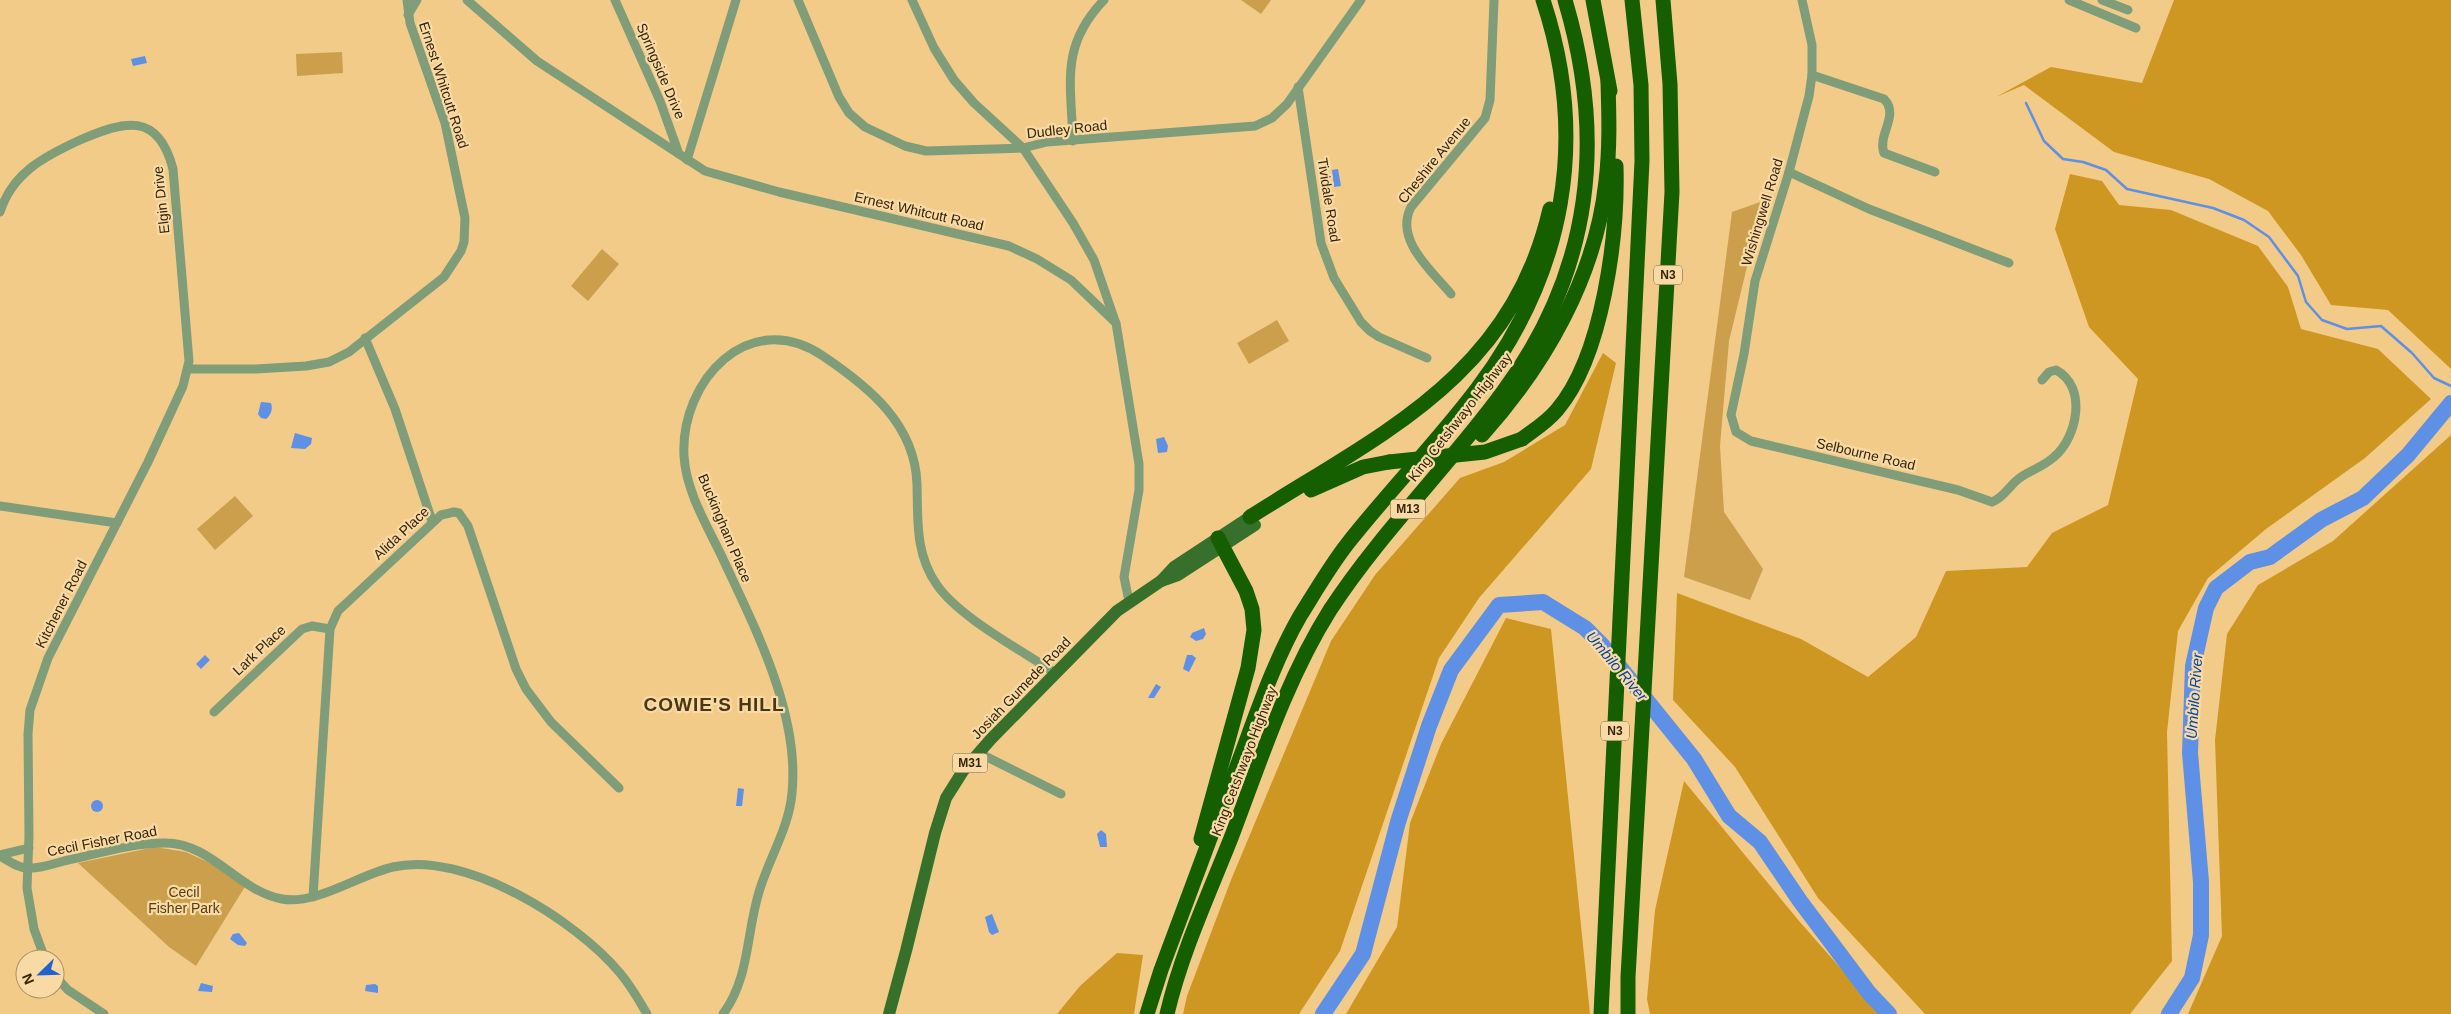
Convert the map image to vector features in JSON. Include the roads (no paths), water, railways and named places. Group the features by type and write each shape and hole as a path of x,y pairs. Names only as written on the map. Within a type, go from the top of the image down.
{"highway":[{"name":"King Cetshwayo Highway","path":"1147,1014 1161,970 1265,692 1299,618 1346,546 1485,378 1518,327 1530,303 1549,255 1558,223 1564,179 1565,102 1555,41 1543,0"},
{"name":"King Cetshwayo Highway","path":"1167,1014 1187,952 1290,686 1310,644 1330,611 1372,553 1513,378 1541,332 1556,301 1569,266 1584,201 1588,128 1583,70 1565,0"},
{"path":"1252,521 1308,492 1363,467 1389,462 1485,452 1522,438 1543,424 1570,392 1582,368 1596,327 1606,281 1616,183 1614,112 1593,0"},
{"name":"N3","path":"1601,1014 1637,296 1642,124 1638,44 1632,0"},
{"name":"N3","path":"1628,1014 1628,978 1654,551 1672,192 1670,84 1662,0"},
{"path":"1252,521 1411,416 1472,362 1512,306 1536,255 1554,193 1560,140 1555,41"},
{"path":"1372,553 1397,529 1510,402 1531,371 1570,305 1586,267 1603,205 1608,154 1608,82"},
{"path":"1193,884 1201,839 1252,650 1254,630 1252,609 1241,580 1220,543"},
{"path":"1628,978 1635,1014"}],"main road":[{"name":"Josiah Gumede Road","path":"889,1014 934,833 946,798 963,770 1054,673 1129,601 1161,581 1178,575 1252,521"}],"street":[{"name":"Ernest Whitcutt Road","path":"189,369 256,369 317,365 339,358 444,277 452,268 464,242 465,218 452,151 408,15 407,0"},
{"path":"408,15 417,0"},
{"name":"Ernest Whitcutt Road","path":"467,0 532,57 683,157 717,176 984,240 1024,252 1071,280 1116,323"},
{"name":"Springside Drive","path":"615,0 683,157"},
{"path":"683,157 736,0"},
{"name":"Dudley Road","path":"798,0 839,98 849,114 865,127 905,146 926,151 1023,148 1041,143 1255,126 1278,113 1360,0"},
{"path":"912,0 934,48 954,80 974,103 1023,148 1089,248 1116,323 1139,464 1139,490 1124,577 1129,601"},
{"path":"1073,140 1070,78 1074,46 1083,26 1104,0"},
{"name":"Cheshire Avenue","path":"1451,294 1415,250 1408,236 1406,221 1410,207 1485,118 1490,100 1494,0"},
{"name":"Wishingwell Road","path":"1736,432 1731,415 1744,354 1753,290 1789,172 1809,96 1812,75 1812,45 1802,0"},
{"path":"2069,0 2136,28"},
{"path":"2102,0 2128,10"},
{"path":"1812,75 1884,99 1890,107 1883,144 1884,153 1935,172"},
{"name":"Tividale Road","path":"1298,87 1321,243 1334,278 1361,322 1370,331 1379,337 1427,358"},
{"name":"Elgin Drive","path":"0,212 6,196 17,180 34,165 56,150 120,125 141,126 154,134 166,147 173,169 189,369"},
{"path":"1789,172 1869,209 2009,263"},
{"path":"365,338 395,409 432,521"},
{"name":"Buckingham Place","path":"723,1014 734,1000 743,977 754,908 785,824 792,793 793,775 781,700 768,658 699,508 688,477 684,457 688,417 702,385 714,367 736,350 754,342 765,340 793,343 823,356 877,397 894,415 911,450 916,473 920,546 936,584 962,612 1054,673"},
{"name":"Kitchener Road","path":"41,949 34,930 29,904 27,868 29,848 28,734 33,699 48,658 148,462 189,369"},
{"name":"Selbourne Road","path":"1736,432 1752,441 1958,490 1992,502 2002,496 2021,476 2056,456 2070,436 2074,425 2076,408 2071,384 2067,378 2056,370 2049,372 2042,380"},
{"path":"0,506 117,524"},
{"name":"Alida Place","path":"313,896 330,629 338,611 432,521 441,515 454,512 459,513 464,518 516,669 526,689 551,722 619,788"},
{"name":"Lark Place","path":"214,712 302,630 312,626 330,629"},
{"path":"979,752 1061,794"},
{"name":"Cecil Fisher Road","path":"27,868 125,848 165,843 176,844 190,847 210,857 265,894 290,900 300,900 400,865 437,866 483,878 524,898 586,942 620,973 647,1014"},
{"path":"0,856 29,848"},
{"path":"0,856 27,868"},
{"path":"65,987 104,1014"}],"water":[{"path":"145,56 147,63 133,66 131,59"},
{"path":"1338,169 1341,186 1334,187 1332,170"},
{"path":"261,402 271,403 271,412 266,419 261,418 258,414"},
{"path":"295,433 312,438 311,444 305,449 291,448"},
{"path":"1164,437 1168,446 1167,452 1158,453 1156,439"},
{"path":"1204,628 1206,634 1203,639 1196,641 1190,637 1192,633"},
{"path":"205,655 210,660 201,669 196,664"},
{"path":"1187,655 1192,655 1196,658 1189,672 1183,669"},
{"path":"1156,684 1161,687 1154,698 1148,698"},
{"path":"738,788 744,789 742,806 736,806"},
{"path":"97,800 103,806 97,812 91,806"},
{"path":"1101,830 1106,834 1107,847 1100,847 1097,834"},
{"path":"992,914 999,932 992,935 989,932 985,917"},
{"path":"239,933 247,943 245,946 238,945 230,939 233,934"},
{"path":"201,983 213,986 212,992 198,991"},
{"path":"375,984 378,986 378,993 365,991 366,985"}],"waterway":[{"path":"2026,103 2044,141 2063,159 2083,162 2106,170 2127,189 2213,208 2244,220 2269,237 2298,276 2306,302 2322,320 2347,329 2381,326 2412,353 2434,378 2451,386"},
{"name":"Umbilo River","path":"2169,1014 2192,978 2201,935 2201,882 2190,753 2193,666 2206,608 2216,588 2250,562 2270,557 2321,520 2363,498 2408,455 2451,403"},
{"name":"Umbilo River","path":"1323,1014 1363,954 1398,822 1429,726 1451,670 1499,605 1543,602 1585,628 1602,645 1694,759 1729,816 1760,842 1800,901 1869,993 1889,1014"}],"district":[{"name":"COWIE'S HILL","path":"714,704"}],"park label":[{"name":"Cecil Fisher Park","path":"184,900"}]}
